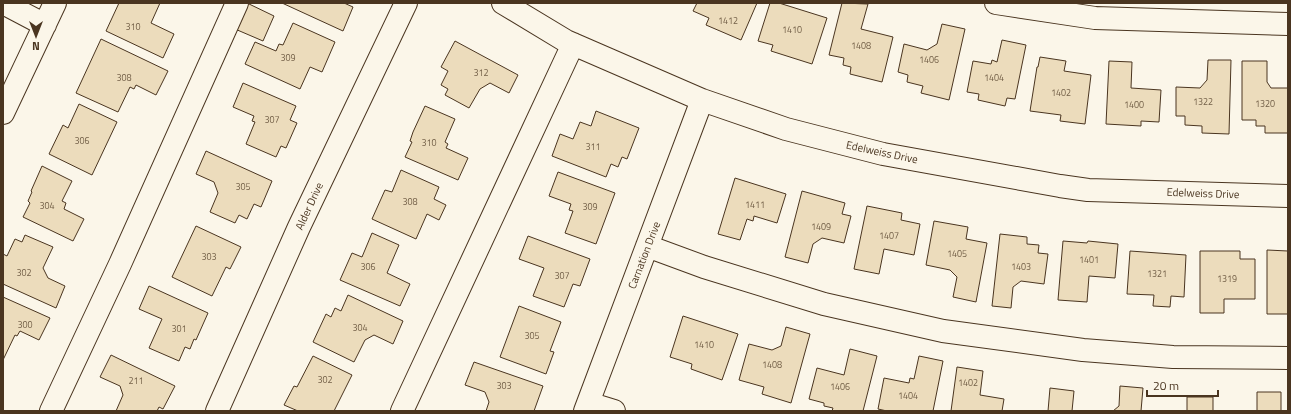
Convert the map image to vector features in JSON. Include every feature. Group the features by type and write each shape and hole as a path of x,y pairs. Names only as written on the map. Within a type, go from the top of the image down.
{"street":[{"path":"3,3 45,25"},
{"path":"3,113 55,3"},
{"path":"51,411 120,264 237,3"},
{"name":"Alder Drive","path":"217,411 299,227 406,3"},
{"name":"Edelweiss Drive","path":"503,3 573,44 702,100 786,129 883,154 1088,190 1288,196"},
{"path":"996,3 1095,18 1288,24"},
{"path":"402,411 573,44"},
{"name":"Carnation Drive","path":"587,407 702,100"},
{"path":"647,246 704,267 824,304 943,332 1083,350 1173,357 1288,358"},
{"path":"587,407 614,411"}],"building":[{"path":"119,3 160,3 151,23 174,34 163,58 106,31"},
{"path":"247,3 274,16 263,41 235,29"},
{"path":"282,3 344,3 353,7 343,31"},
{"path":"697,3 757,3 741,40 706,25 709,18 693,11"},
{"path":"770,3 779,3 827,18 812,64 771,51 773,45 758,41"},
{"path":"842,3 868,4 861,29 893,37 882,82 850,74 851,67 843,65 844,58 829,55"},
{"path":"293,23 335,42 322,72 310,67 300,89 245,64 255,42 276,51 279,44 283,45"},
{"path":"942,24 965,29 949,100 921,93 923,86 907,82 908,75 898,72 904,44 927,50 937,44"},
{"path":"101,39 168,71 156,95 136,85 134,89 130,87 118,112 76,93"},
{"path":"1002,40 1026,45 1015,99 1007,98 1005,106 978,100 979,94 967,92 973,61 991,64 992,60 997,62"},
{"path":"455,41 518,75 509,93 490,83 480,89 469,108 445,95 448,89 441,85 448,71 441,67"},
{"path":"1040,57 1066,61 1064,71 1091,75 1085,124 1060,121 1061,115 1030,111"},
{"path":"1208,60 1231,60 1229,134 1202,133 1202,126 1185,125 1185,116 1176,116 1176,87 1200,88 1207,80"},
{"path":"1109,61 1132,62 1131,88 1161,90 1159,122 1141,121 1141,126 1106,124"},
{"path":"1242,61 1267,61 1267,82 1271,88 1288,88 1288,133 1265,133 1265,126 1256,126 1256,120 1242,120"},
{"path":"243,83 296,106 290,120 297,123 286,148 281,146 276,157 246,144 255,122 252,121 254,116 233,107"},
{"path":"79,104 117,122 92,175 49,154 63,125 68,128"},
{"path":"425,106 455,119 445,142 448,144 446,148 468,158 458,180 405,157 412,142 410,141 413,132"},
{"path":"596,111 639,128 627,159 622,157 618,167 611,164 606,177 552,156 560,134 573,139 580,122 591,126"},
{"path":"206,151 272,181 261,207 254,204 247,219 239,215 235,223 210,212 218,193 214,182 196,174"},
{"path":"42,166 72,181 62,201 66,203 64,209 84,219 73,241 23,217 30,203 28,201 32,192 31,191"},
{"path":"401,170 439,187 434,199 446,205 439,220 427,214 416,239 372,219 385,190 392,192"},
{"path":"558,172 615,193 596,244 565,233 573,211 569,210 571,204 549,196"},
{"path":"735,178 786,194 777,223 754,216 753,221 747,219 740,240 718,234"},
{"path":"802,191 845,203 842,214 851,216 844,243 822,238 813,244 808,263 785,257"},
{"path":"867,206 902,213 901,220 920,224 914,255 884,249 879,274 854,269"},
{"path":"934,221 968,227 966,239 987,243 976,302 953,297 957,277 950,270 926,265"},
{"path":"196,226 241,247 230,269 226,267 212,296 172,277"},
{"path":"372,233 399,245 387,273 410,284 400,306 340,280 352,253 362,257"},
{"path":"1000,234 1027,237 1027,244 1039,245 1038,253 1048,254 1044,284 1021,281 1013,287 1011,308 992,306"},
{"path":"25,235 53,247 43,268 48,278 65,286 56,308 3,284 3,254 7,256 15,239 22,242"},
{"path":"528,236 590,259 580,286 573,284 564,307 533,296 544,268 519,259"},
{"path":"1063,241 1087,243 1088,241 1118,244 1115,278 1089,276 1087,302 1058,300"},
{"path":"1267,250 1288,251 1288,314 1267,314"},
{"path":"1130,251 1186,255 1184,297 1171,296 1170,307 1153,306 1154,295 1127,294"},
{"path":"1200,251 1240,251 1240,259 1255,259 1255,299 1224,299 1224,313 1200,313"},
{"path":"149,286 208,313 196,340 194,339 190,349 185,347 179,361 149,348 162,319 139,309"},
{"path":"348,295 403,321 393,344 374,335 365,340 354,362 313,342 326,314 331,317 335,308 341,311"},
{"path":"3,297 50,318 39,340 20,331 17,336 15,335 3,360"},
{"path":"519,306 561,322 550,351 554,352 546,374 500,357"},
{"path":"683,316 738,334 722,380 691,369 692,364 670,357"},
{"path":"786,327 810,334 791,403 762,394 764,387 739,380 749,344 772,350 781,346"},
{"path":"850,349 877,356 863,411 832,411 833,408 824,406 824,403 809,399 817,368 844,375"},
{"path":"111,355 175,386 163,409 159,407 157,411 116,411 123,395 120,386 100,377"},
{"path":"313,356 352,375 334,411 298,411 284,405 294,386 297,387"},
{"path":"919,356 943,361 933,411 887,411 878,409 884,378 909,383 910,378 914,379"},
{"path":"474,362 543,386 534,411 486,411 489,402 485,392 465,385"},
{"path":"957,367 983,371 980,395 1004,399 1002,411 951,411"},
{"path":"1120,386 1143,388 1141,411 1113,411 1119,406"},
{"path":"1050,388 1074,391 1072,411 1048,411"},
{"path":"1257,392 1281,392 1281,411 1257,411"},
{"path":"1187,397 1213,397 1213,411 1187,411"}]}
